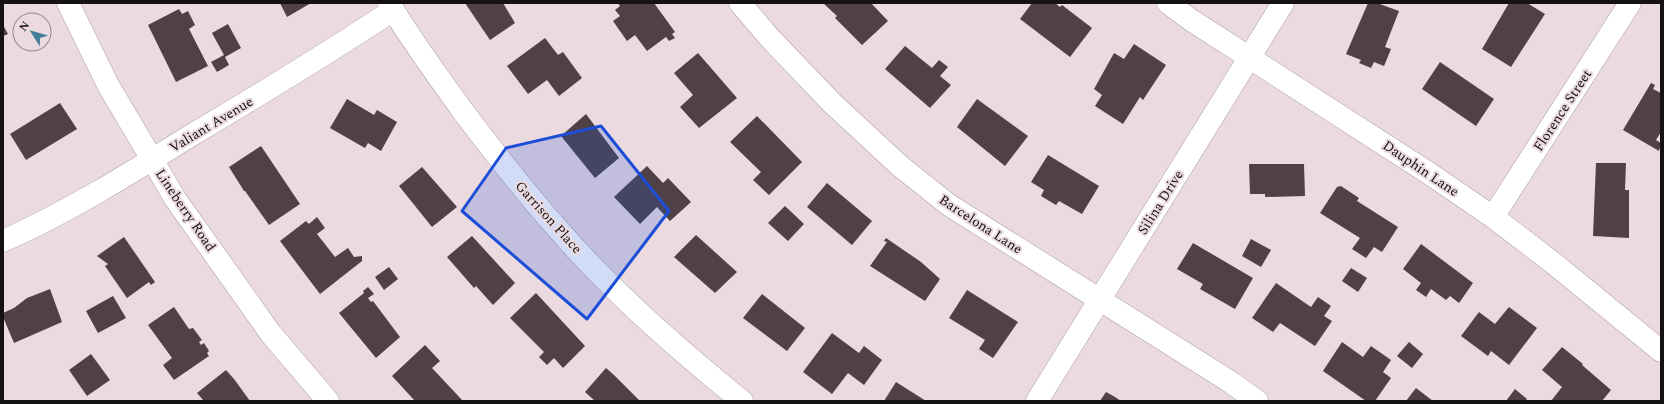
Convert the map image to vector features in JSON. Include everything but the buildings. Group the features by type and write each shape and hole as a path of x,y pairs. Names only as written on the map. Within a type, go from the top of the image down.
{"street":[{"name":"Lineberry Road","path":"68,3 108,85 176,200 271,334 328,401"},
{"name":"Barcelona Lane","path":"740,3 768,36 832,103 900,166 949,205 1228,381 1257,401"},
{"name":"Dauphin Lane","path":"1168,3 1191,20 1421,168 1493,217 1552,262 1661,351"},
{"name":"Silina Drive","path":"1037,401 1100,301 1282,3"},
{"name":"Florence Street","path":"1493,217 1630,3"},
{"name":"Valiant Avenue","path":"3,241 31,228 152,160 327,54 391,7"},
{"name":"Garrison Place","path":"391,7 432,68 500,160 557,229 624,298 694,363 742,401"}],"highlighted area":[{"path":"601,126 669,211 587,319 462,211 506,148"}]}
